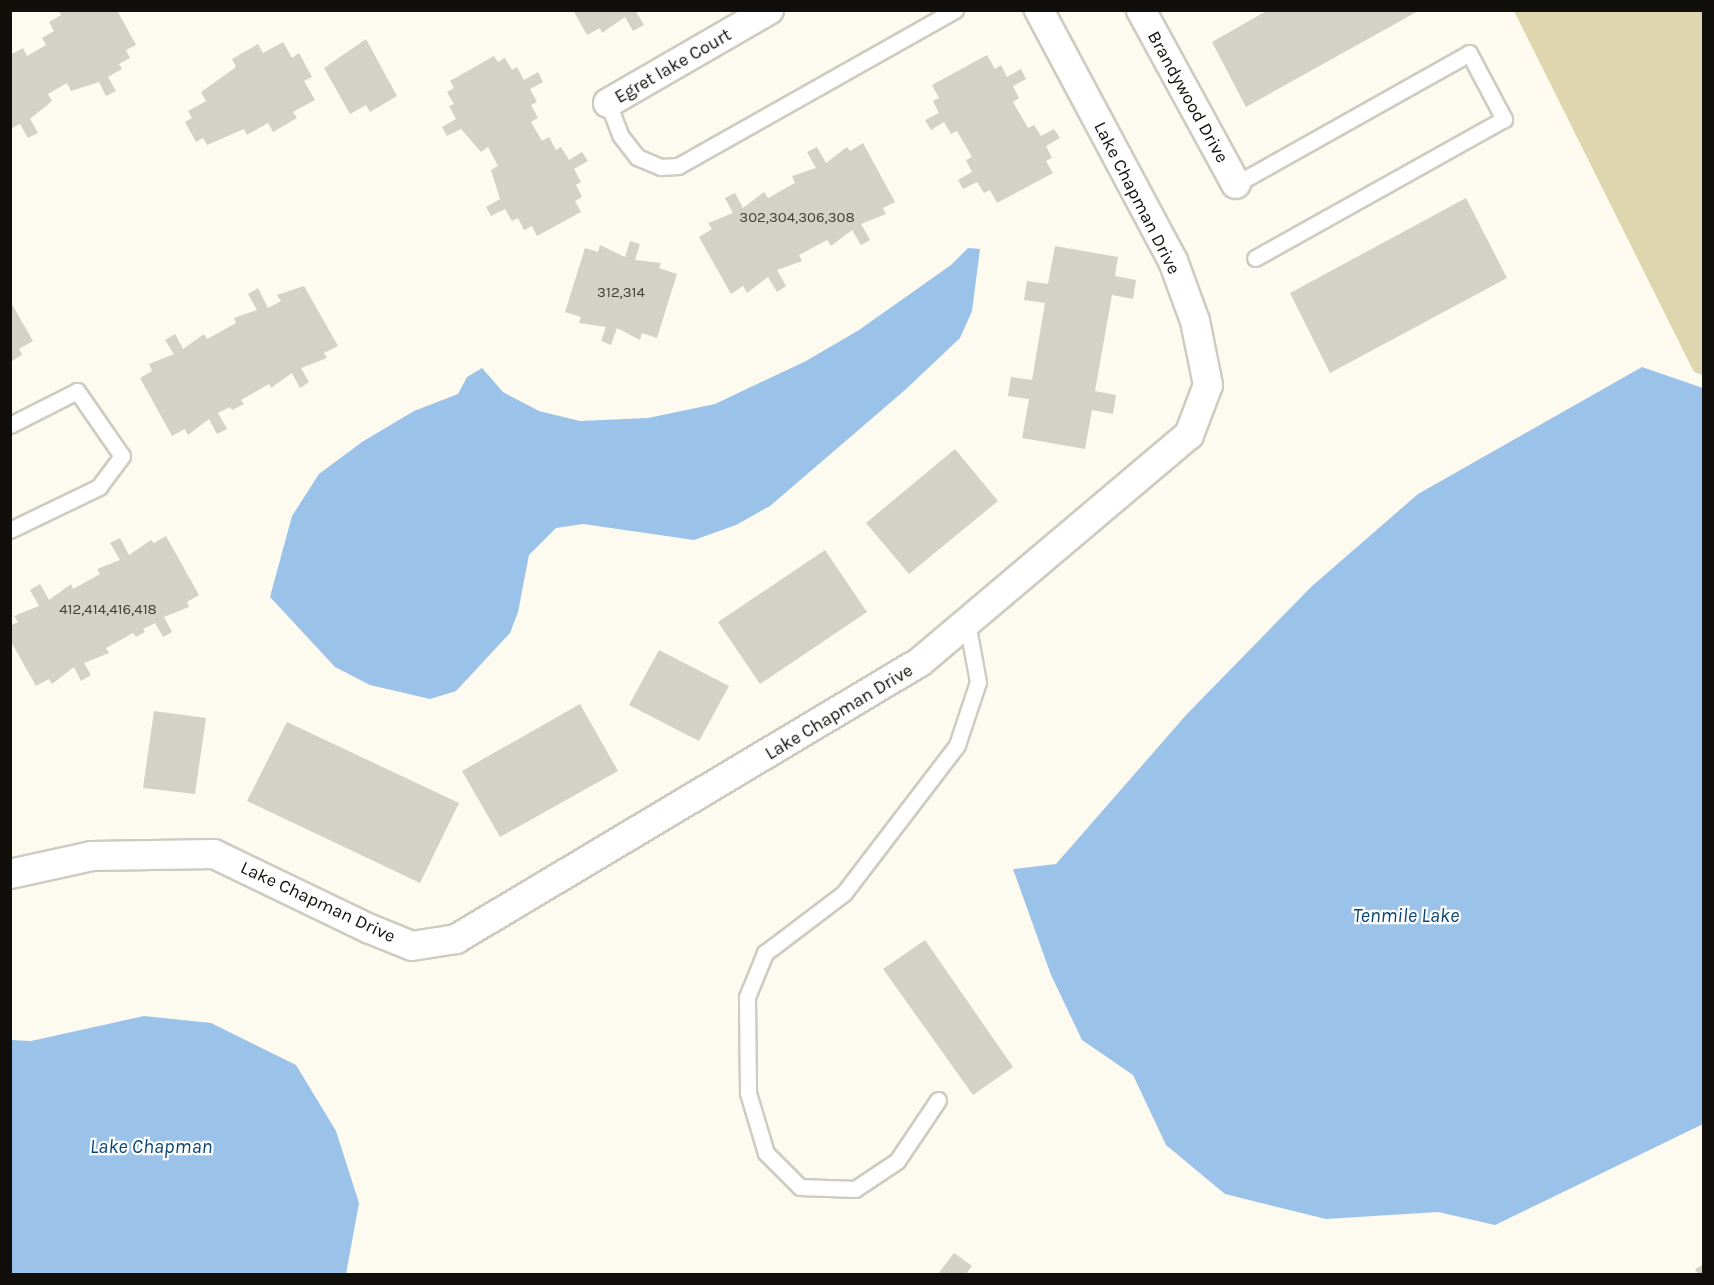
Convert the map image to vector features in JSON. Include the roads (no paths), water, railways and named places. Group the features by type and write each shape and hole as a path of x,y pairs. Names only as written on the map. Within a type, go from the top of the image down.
{"street":[{"name":"Egret lake Court","path":"608,103 769,10"},
{"name":"Lake Chapman Drive","path":"10,874 92,856 214,854 370,929 412,945 456,939 920,662 1189,435 1209,385 1195,321 1173,261 1038,10"},
{"name":"Brandywood Drive","path":"1141,10 1236,184"}],"lane":[{"path":"608,103 620,135 638,157 661,167 678,166 955,10"},
{"path":"1236,184 1469,53 1504,119 1255,258"},
{"path":"10,425 77,392 122,456 99,487 10,530"},
{"path":"938,1100 897,1161 855,1189 800,1187 766,1153 748,1093 747,997 765,953 844,893 957,745 978,682 967,622"}],"water":[{"path":"968,248 980,249 972,311 960,338 905,390 770,506 736,525 694,540 583,524 556,528 529,555 518,612 510,633 456,691 430,699 370,685 335,667 270,597 292,516 319,474 362,442 414,411 458,394 467,377 482,368 503,392 539,411 580,421 648,418 715,404 806,361 859,330 951,265"},
{"name":"Tenmile Lake","path":"1642,367 1703,388 1703,1124 1495,1225 1438,1212 1326,1219 1225,1194 1166,1145 1133,1075 1082,1040 1051,975 1013,869 1056,864 1187,714 1311,587 1418,494"},
{"name":"Lake Chapman","path":"144,1016 211,1023 296,1065 336,1131 359,1203 346,1274 11,1274 11,1040 31,1041"}]}
